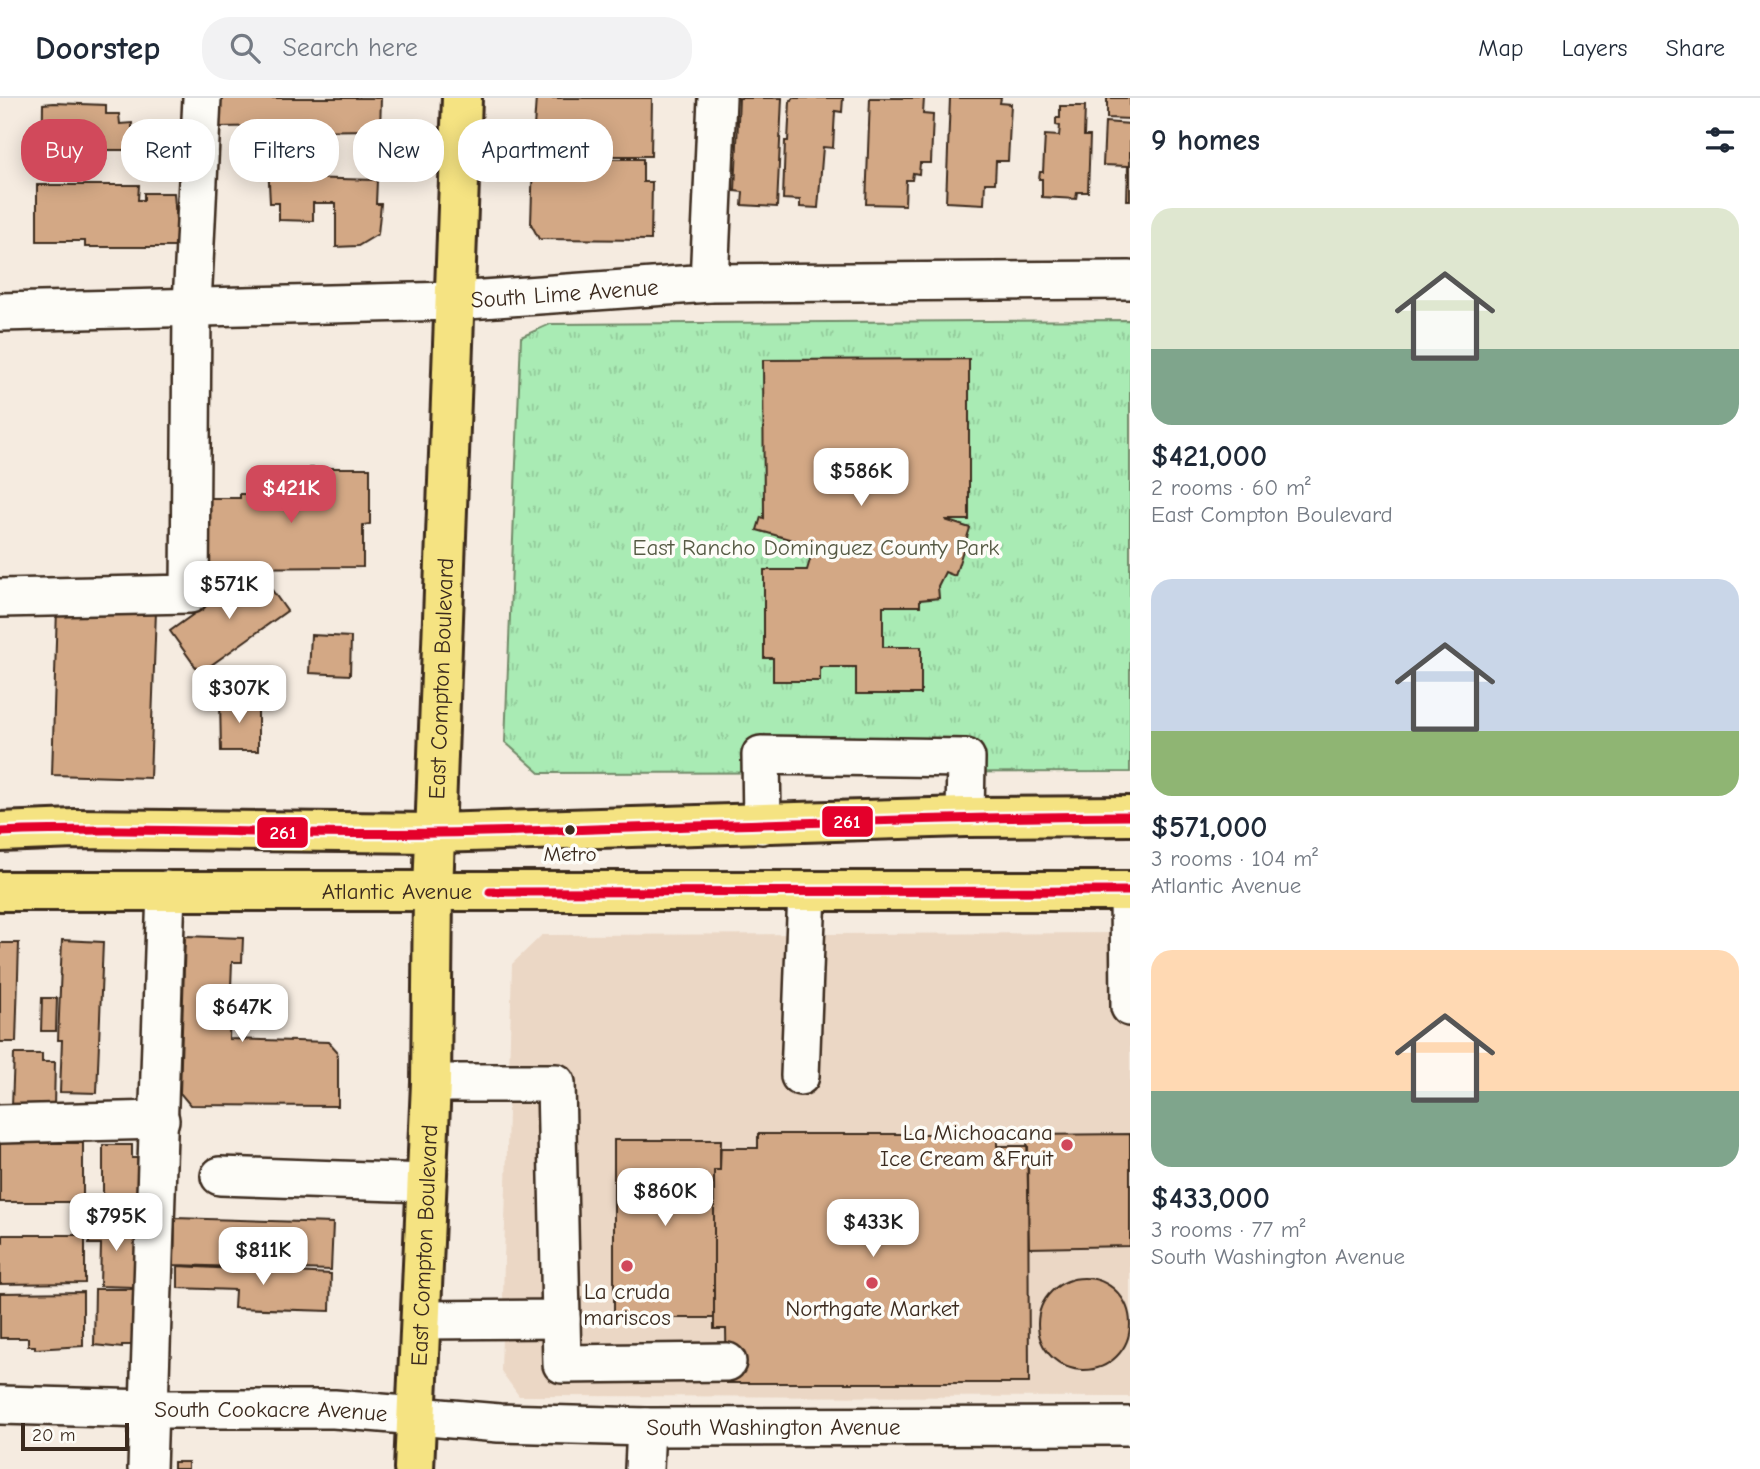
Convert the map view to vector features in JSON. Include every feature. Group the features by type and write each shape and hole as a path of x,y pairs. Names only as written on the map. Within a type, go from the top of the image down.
{"main road":[{"name":"East Compton Boulevard","path":"414,1469 431,1083 433,892 462,98"},
{"path":"0,832 75,829 435,833 965,817 1130,817"},
{"name":"Atlantic Avenue","path":"0,891 1129,891"}],"street":[{"path":"0,598 190,594 192,305 202,98"},
{"path":"709,283 717,98"},
{"name":"South Lime Avenue","path":"0,312 192,305 454,301 709,283 1130,280"},
{"path":"762,825 761,755 966,758 965,817"},
{"path":"147,1469 166,890"},
{"path":"800,1076 807,891"},
{"path":"1129,891 1130,1007"},
{"path":"431,1083 556,1083 562,1364 727,1362"},
{"path":"0,1125 160,1119"},
{"path":"220,1176 426,1183"},
{"path":"421,1320 561,1320"},
{"name":"South Cookacre Avenue","path":"0,1405 150,1409 334,1409 417,1416"},
{"name":"South Washington Avenue","path":"417,1416 499,1423 646,1427 1130,1426"},
{"path":"644,1469 646,1427"}],"shaded area":[{"path":"1130,933 1130,1397 519,1396 501,1371 512,964 542,935"}],"green space":[{"name":"East Rancho Dominguez County Park","path":"1130,320 1130,772 540,773 505,742 521,337 550,324"}],"building":[{"path":"220,98 381,98 380,119 353,119 353,130 339,130 339,119 229,119 229,127 219,127"},
{"path":"536,98 652,98 651,156 613,156 613,119 535,119"},
{"path":"739,98 782,98 777,207 742,205 743,192 735,191"},
{"path":"793,98 843,98 842,112 835,111 833,148 823,147 818,208 800,207 800,200 783,199 785,141 788,141 790,101"},
{"path":"870,98 924,98 923,114 933,115 931,163 920,163 919,174 913,173 912,180 906,180 905,205 866,204"},
{"path":"950,98 1001,98 1000,103 1011,104 1008,161 996,161 995,183 985,183 984,204 946,202"},
{"path":"1107,98 1130,98 1130,119 1107,118"},
{"path":"43,104 106,105 106,114 119,114 121,150 107,150 107,119 43,119"},
{"path":"1060,106 1085,106 1084,136 1090,136 1088,192 1077,192 1076,199 1042,197 1042,179 1039,179 1040,172 1043,172 1045,135 1059,136 1060,126 1056,125 1056,118 1060,118"},
{"path":"1105,122 1130,124 1130,200 1127,200 1128,166 1103,165"},
{"path":"613,159 643,159 643,182 652,182 651,240 539,239 531,224 532,182 613,182"},
{"path":"339,179 377,182 376,204 381,204 378,234 358,246 336,247 336,203 313,203 313,221 279,220 279,203 270,203 269,182 339,182"},
{"path":"37,185 139,185 138,200 144,200 144,193 174,193 178,247 85,247 85,241 37,241"},
{"path":"969,359 969,520 945,520 970,528 955,576 945,572 938,586 939,598 920,600 920,606 883,606 883,647 921,647 921,694 856,694 856,667 820,667 820,681 773,681 773,658 764,658 764,570 807,570 814,546 757,530 761,517 764,518 763,360"},
{"path":"310,468 370,468 370,524 363,525 363,567 203,568 203,498 240,498 240,494 310,494"},
{"path":"257,569 287,611 200,673 170,631"},
{"path":"57,608 156,611 150,778 52,775"},
{"path":"311,635 351,637 350,675 309,673"},
{"path":"258,699 258,751 221,751 220,700"},
{"path":"185,936 243,938 242,962 232,962 229,1039 329,1042 337,1051 338,1106 190,1105 180,1093"},
{"path":"62,940 103,942 97,1093 60,1092 62,1040 58,1040"},
{"path":"0,943 19,943 16,1042 0,1042"},
{"path":"42,998 57,998 56,1031 41,1031"},
{"path":"14,1054 42,1054 42,1062 55,1062 54,1107 12,1106"},
{"name":"Northgate Market","path":"758,1134 997,1134 997,1146 1028,1146 1029,1383 727,1383 726,1329 714,1329 714,1170 720,1170 720,1148 758,1148"},
{"path":"1130,1134 1130,1246 1029,1248 1027,1135"},
{"path":"614,1140 721,1140 720,1170 714,1170 714,1318 614,1318"},
{"path":"0,1143 83,1143 83,1202 0,1202"},
{"path":"103,1145 132,1145 132,1158 139,1158 139,1207 103,1207"},
{"path":"175,1218 333,1223 331,1270 174,1265"},
{"path":"90,1223 136,1224 135,1287 100,1286 101,1244 89,1244"},
{"path":"3,1235 85,1235 85,1283 0,1284 0,1242 3,1242"},
{"path":"178,1266 331,1274 330,1311 234,1308 235,1290 178,1288"},
{"path":"1084,1278 1101,1282 1116,1292 1126,1307 1130,1324 1126,1341 1116,1356 1101,1366 1084,1370 1067,1366 1052,1356 1042,1341 1038,1324 1042,1307 1052,1292 1067,1282"},
{"path":"95,1289 136,1289 136,1345 122,1345 122,1348 94,1345"},
{"path":"83,1292 83,1346 35,1349 35,1346 28,1346 28,1338 0,1338 0,1293"},
{"path":"173,1462 188,1462 188,1469 173,1469"}],"transit line":[{"name":"261","path":"0,832 109,830 437,833 1130,816"},
{"name":"261","path":"490,892 1130,891"}],"place":[{"name":"Metro","path":"570,830"},
{"name":"La Michoacana Ice Cream &Fruit","path":"1067,1145"},
{"name":"La cruda mariscos","path":"627,1266"},
{"name":"Northgate Market","path":"872,1283"}]}
